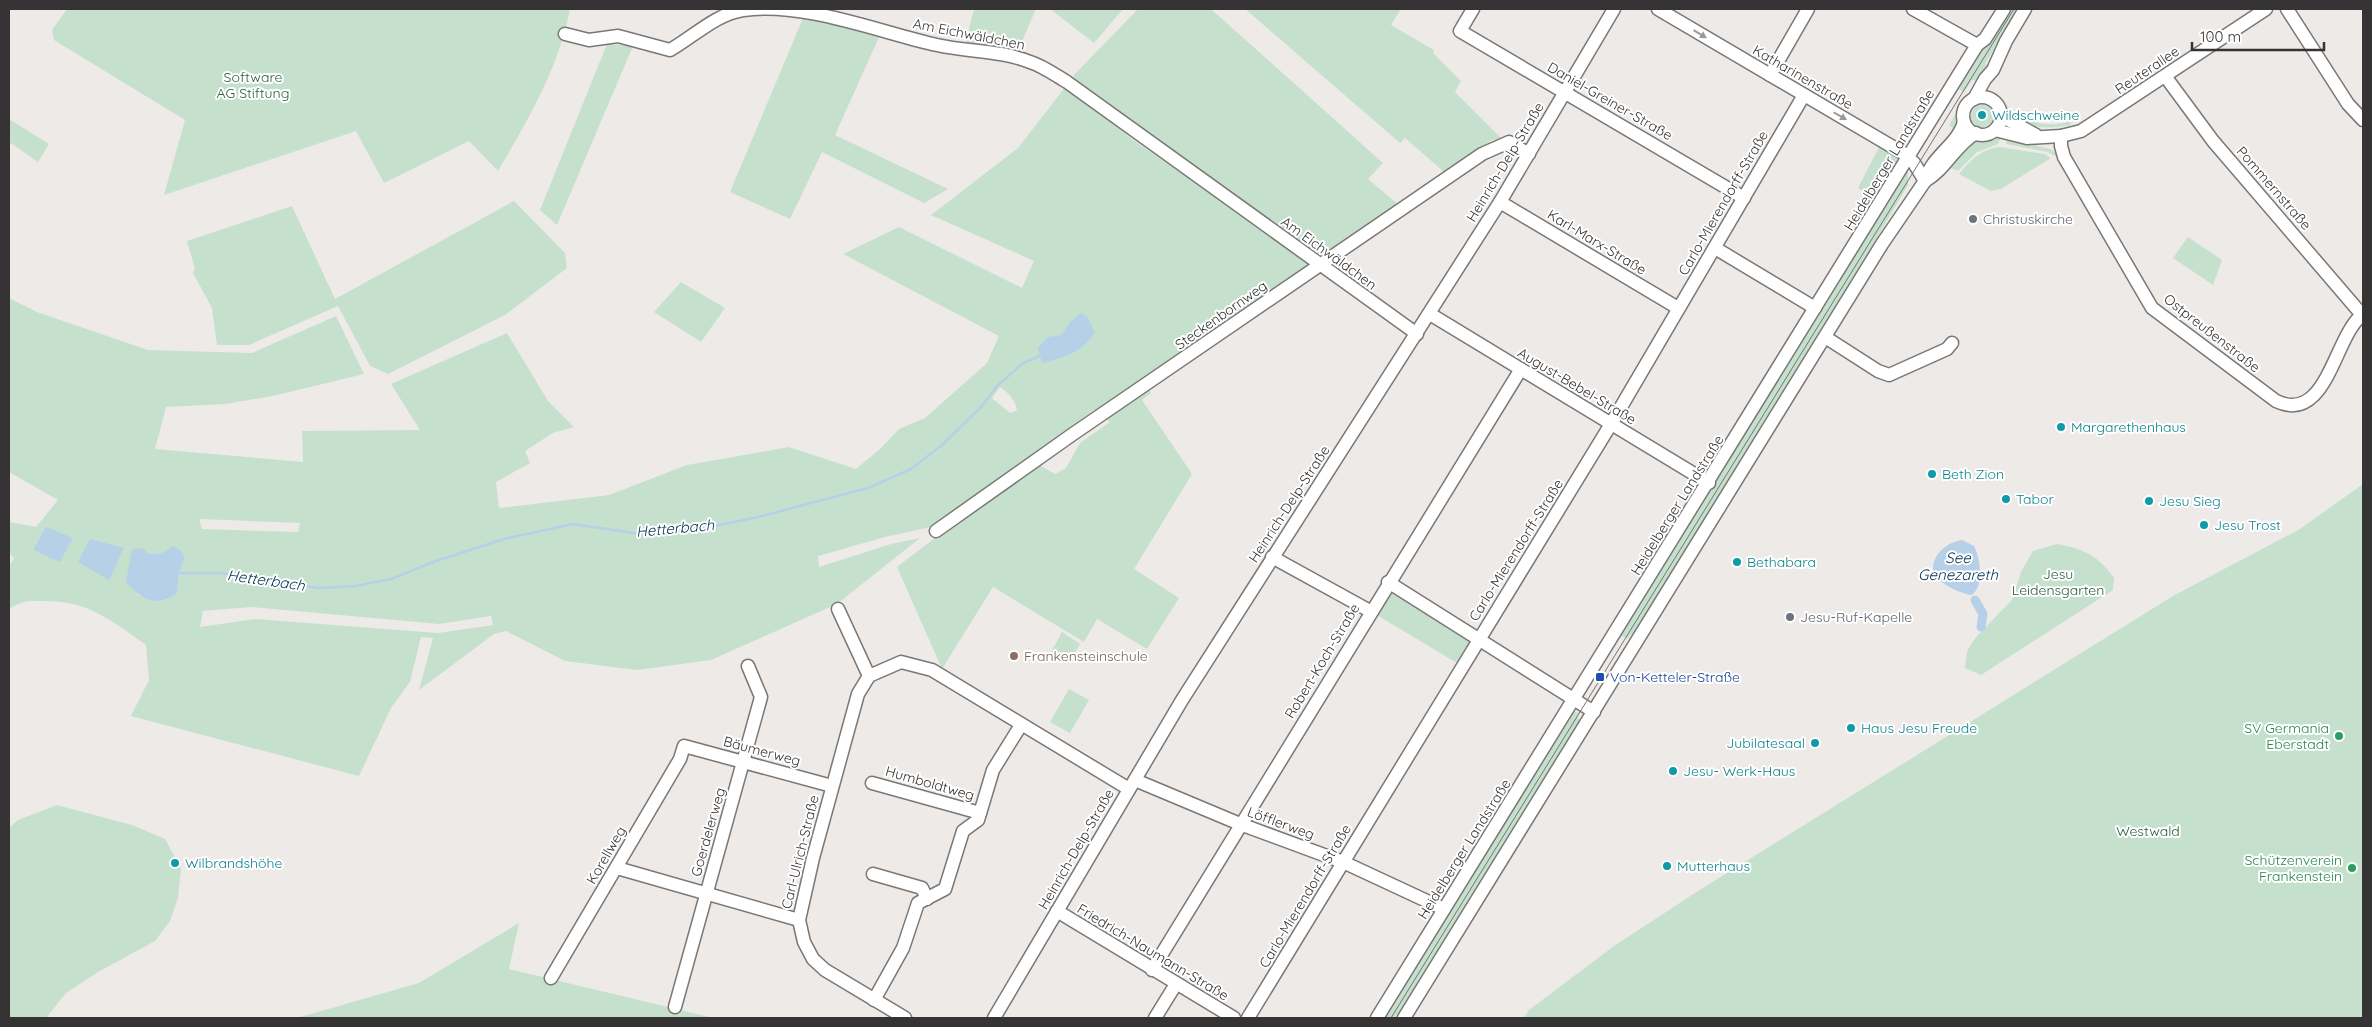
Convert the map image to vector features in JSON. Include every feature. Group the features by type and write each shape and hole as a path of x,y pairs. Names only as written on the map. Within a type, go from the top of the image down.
{"street":[{"name":"Am Eichwäldchen","path":"565,34 589,40 618,36 670,50 721,18 742,10 770,9 824,17 939,46 1008,55 1032,62 1067,82 1417,334"},
{"name":"Daniel-Greiner-Straße","path":"1473,9 1460,31 1744,198"},
{"name":"Heinrich-Delp-Straße","path":"994,1018 1187,692 1272,557 1430,314 1500,202 1614,9"},
{"name":"Katharinenstraße","path":"1658,9 1908,157 1925,181"},
{"path":"1770,75 1808,9"},
{"path":"1913,9 1977,45"},
{"name":"Heidelberger Landstraße","path":"1377,1018 1709,483 1814,308 1977,45 1985,39 2004,9"},
{"path":"1992,100 1994,70 2006,41 2025,9"},
{"name":"Reuterallee","path":"1994,130 2027,138 2061,136 2086,128 2266,9"},
{"path":"2288,9 2348,104 2363,120"},
{"path":"1404,1018 1882,244 1925,181 1932,165 1958,134 1964,122 1966,106 1974,99 1985,80 1994,70"},
{"name":"Pommernstraße","path":"2165,76 2213,141 2345,292 2363,316"},
{"name":"Carlo-Mierendorff-Straße","path":"1248,1018 1611,424 1804,95"},
{"path":"1964,122 1969,129 1976,133 1986,134 1994,130 2001,116 1999,108 1992,100 1982,97 1974,99"},
{"path":"2001,116 2038,137"},
{"path":"1925,181 1938,172 1964,142 1976,133"},
{"name":"Ostpreußenstraße","path":"2061,136 2064,157 2152,308 2276,401 2292,406 2300,405 2311,398 2326,379 2350,329 2363,316"},
{"name":"Steckenbornweg","path":"936,531 1073,434 1482,154 1509,142 1528,154"},
{"name":"Karl-Marx-Straße","path":"1500,202 1678,308"},
{"path":"1714,248 1814,308"},
{"name":"August-Bebel-Straße","path":"1430,314 1709,483"},
{"path":"1825,337 1878,371 1889,375 1947,349 1952,344"},
{"name":"Robert-Koch-Straße","path":"1152,970 1370,611 1521,369"},
{"path":"1272,557 1370,611"},
{"path":"1388,582 1594,712"},
{"path":"838,609 869,676"},
{"name":"Löfflerweg","path":"869,676 901,662 932,670 1021,725 1132,784 1343,862 1444,909"},
{"name":"Goerdelerweg","path":"675,1008 761,696 748,666"},
{"name":"Carl-Ulrich-Straße","path":"869,676 858,694 813,858 799,920 804,942 813,958 837,979 905,1018"},
{"name":"Humboldtweg","path":"874,1000 903,948 918,903 945,889 963,831 978,820 994,770 1021,725"},
{"name":"Bäumerweg","path":"684,746 832,786"},
{"name":"Korellweg","path":"550,978 680,759 684,746"},
{"name":"Humboldtweg","path":"872,783 980,813"},
{"path":"617,868 799,920"},
{"path":"872,874 922,888 927,898"},
{"name":"Friedrich-Naumann-Straße","path":"1057,911 1234,1018"},
{"path":"1155,1018 1176,984"}],"green space":[{"name":"Software AG Stiftung","path":"67,9 570,9 558,52 541,93 498,171 469,141 384,183 356,131 164,195 185,120 54,40 52,30"},
{"path":"974,9 1036,9 1017,53 965,45"},
{"path":"1050,9 1123,9 1094,43"},
{"path":"1138,9 1211,9 1383,163 1368,179 1399,205 1348,238 1321,260 1078,85 1073,76"},
{"path":"1245,9 1401,9 1391,25 1434,50 1433,53 1461,81 1455,92 1502,139 1492,140 1444,172 1405,138 1400,143"},
{"path":"2006,9 2018,9 1985,64 1989,66 1981,82 1972,80 1964,92 1956,87"},
{"path":"803,18 880,35 835,135 948,189 924,203 822,152 790,219 730,192"},
{"path":"607,44 633,46 557,225 540,210"},
{"path":"1066,86 1133,140 1313,263 1145,379 1151,393 1142,400 1192,474 1134,569 1179,598 1147,649 1097,619 1084,642 993,587 942,669 897,567 1034,462 1055,474 1066,468 1080,443 1110,422 1094,410 935,526 885,537 818,556 819,567 891,544 920,538 837,604 711,660 637,670 565,661 506,631 494,634 419,690 433,638 421,637 410,682 391,708 359,776 131,716 149,680 146,645 99,614 75,604 30,601 9,609 9,566 14,558 9,553 9,522 36,527 58,500 9,472 9,298 37,312 148,350 252,353 336,316 364,374 273,396 225,404 166,407 155,449 303,462 302,431 420,430 391,384 507,333 548,401 574,427 553,433 525,451 530,463 496,482 499,508 609,495 687,465 789,447 856,469 880,449 899,429 925,418 987,363 999,336 843,254 899,227 1022,288 1034,261 931,215 1018,148","holes":["1000,387 1013,400 1017,410 1010,413 992,398","199,519 300,523 298,532 202,529","162,553 185,558 179,573 177,594 162,601 152,601 137,594 149,554","251,607 439,624 491,616 493,625 438,633 255,619 200,627 203,611"]},
{"path":"1965,98 1967,99 1962,106 1955,130 1949,125"},
{"path":"1982,105 1990,108 1993,116 1990,124 1982,127 1974,124 1971,116 1974,108"},
{"path":"2017,116 2043,124 2057,124 2070,121 2071,125 2056,127 2029,126 2014,122"},
{"path":"9,119 49,144 38,162 9,142"},
{"path":"2002,135 1998,144 1977,152 1958,171 1947,167 1972,140"},
{"path":"2007,138 2050,149 2059,155 2059,158 2048,152 2006,144"},
{"path":"1880,145 1899,158 1894,172 1886,170 1871,196 1858,188"},
{"path":"2000,147 2044,154 2051,158 2001,189 1991,191 1959,174 1977,156 1988,150"},
{"path":"1908,166 1908,185 1878,236 1633,636 1630,635 1628,639 1622,636 1621,638 1617,635"},
{"path":"514,201 565,253 567,268 505,315 388,374 370,366 338,306 249,345 217,345 212,308 193,273 195,269 187,241 292,206 335,299"},
{"path":"2188,237 2222,260 2213,285 2173,258"},
{"path":"681,282 725,308 701,342 654,312"},
{"name":"Westwald","path":"2363,484 2363,1018 1524,1018 1529,1010 1614,946 1698,891 2173,596 2300,529"},
{"name":"Jesu Leidensgarten","path":"2057,544 2075,548 2096,558 2114,578 2113,590 1981,675 1965,668 1967,651 1976,637 2012,600 2021,572 2033,551"},
{"path":"1388,582 1479,639 1462,666 1370,611"},
{"path":"1062,632 1080,644 1069,663 1051,652"},
{"path":"1069,689 1089,700 1070,733 1050,722"},
{"path":"1573,711 1580,713 1577,717 1580,720 1396,1018 1382,1018"},
{"path":"57,805 132,825 165,839 181,868 178,898 170,921 155,941 98,972 66,993 46,1018 9,1018 9,828 18,820"},
{"path":"519,923 509,969 714,1018 297,1018 419,983"}],"water":[{"path":"1081,313 1087,317 1095,332 1090,339 1072,353 1042,363 1038,348 1048,337 1061,335 1071,321"},
{"path":"46,527 73,538 60,562 33,550"},
{"path":"90,539 124,548 109,580 78,562"},
{"name":"See Genezareth","path":"1962,540 1974,546 1978,557 1980,579 1978,586 1971,595 1949,587 1935,575 1933,570 1933,564 1938,554 1951,543"},
{"path":"173,546 181,551 185,558 179,573 177,594 162,601 149,600 126,582 132,549 142,548 149,554 162,553"}],"waterway":[{"name":"Hetterbach","path":"179,573 220,573 319,588 356,586 391,579 436,561 504,539 573,524 640,534 701,529 758,517 868,488 911,469 942,445 981,407 997,386 1023,363 1040,356"},
{"path":"1975,600 1983,614 1981,627"}],"tram line":[{"path":"1391,1018 2014,9"}],"place":[{"name":"Wildschweine","path":"1982,115"},
{"name":"Christuskirche","path":"1973,219"},
{"name":"Margarethenhaus","path":"2061,427"},
{"name":"Beth Zion","path":"1932,474"},
{"name":"Tabor","path":"2006,499"},
{"name":"Jesu Sieg","path":"2149,501"},
{"name":"Jesu Trost","path":"2204,525"},
{"name":"Bethabara","path":"1737,562"},
{"name":"Jesu-Ruf-Kapelle","path":"1790,617"},
{"name":"Frankensteinschule","path":"1014,656"},
{"name":"Von-Ketteler-Straße","path":"1600,677"},
{"name":"Haus Jesu Freude","path":"1851,728"},
{"name":"SV Germania Eberstadt","path":"2339,736"},
{"name":"Jubilatesaal","path":"1815,743"},
{"name":"Jesu- Werk-Haus","path":"1673,771"},
{"name":"Wilbrandshöhe","path":"175,863"},
{"name":"Mutterhaus","path":"1667,866"},
{"name":"Schützenverein Frankenstein","path":"2352,868"}]}
